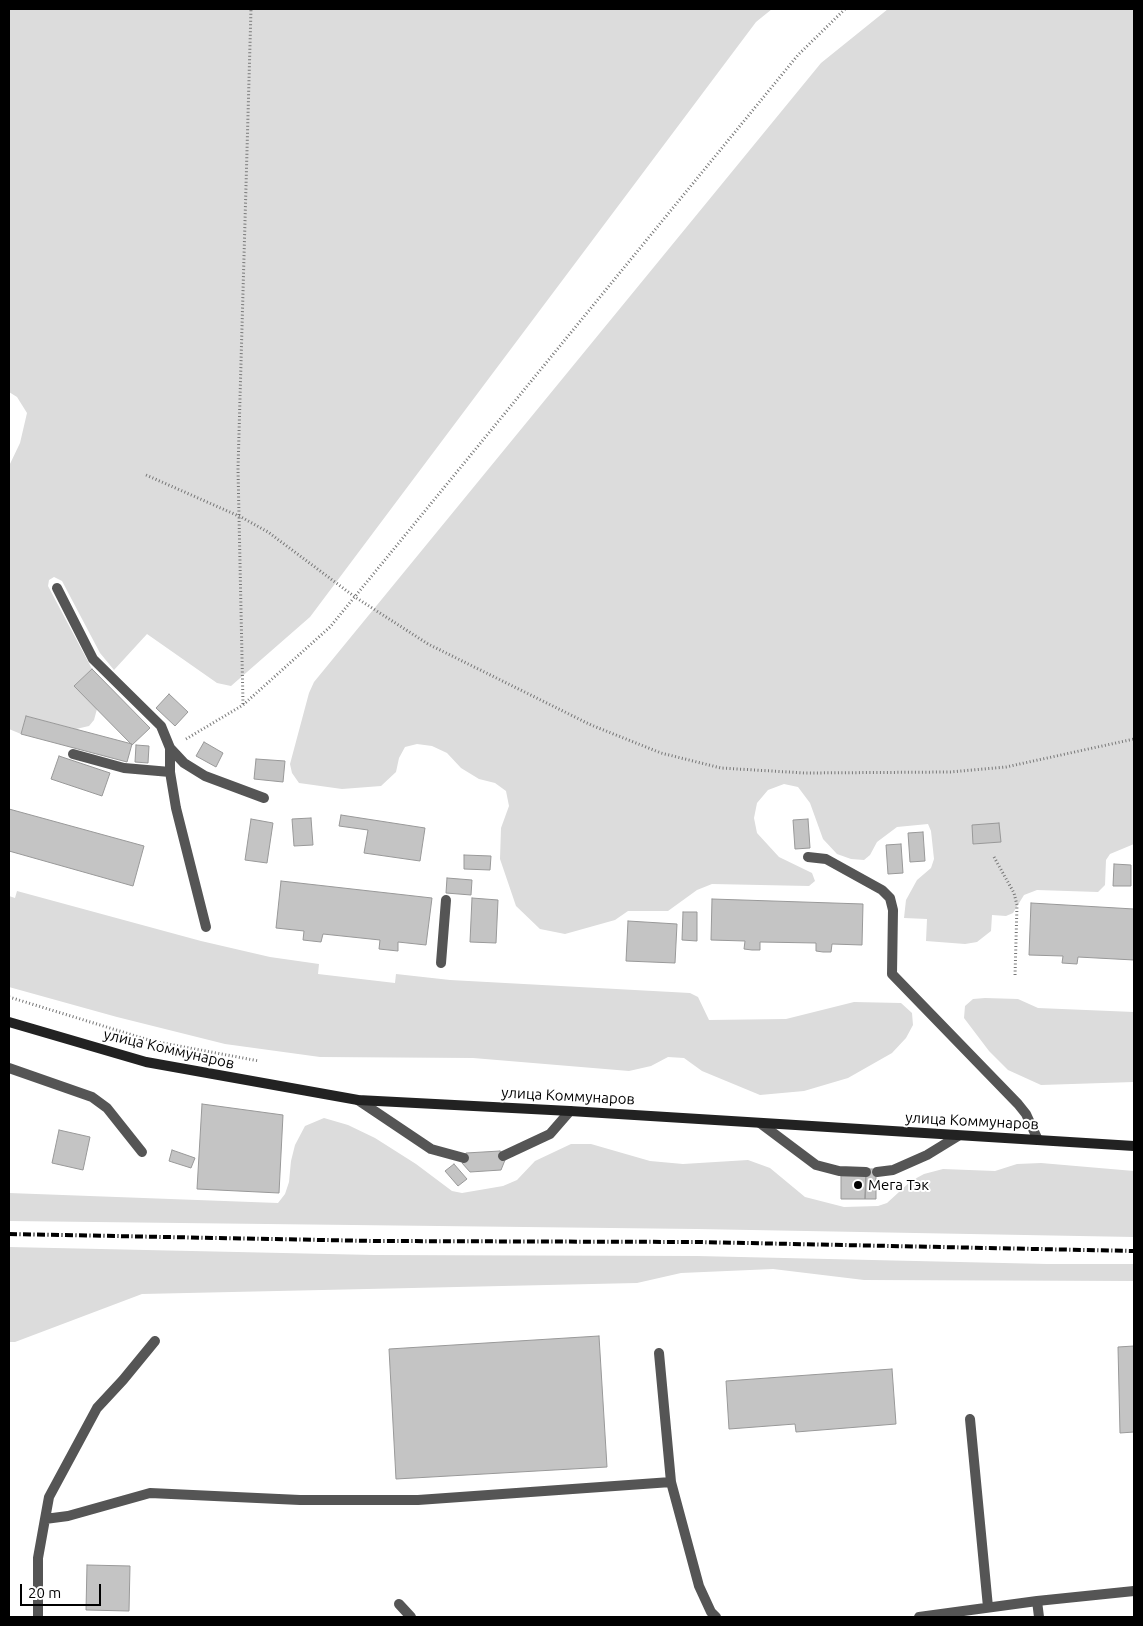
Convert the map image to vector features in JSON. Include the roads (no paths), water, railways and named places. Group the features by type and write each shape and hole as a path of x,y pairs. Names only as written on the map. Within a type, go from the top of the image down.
{"main road":[{"name":"улица Коммунаров","path":"9,1022 146,1062 358,1100 570,1111 1134,1146"}],"lane":[{"path":"58,588 93,660 161,726 170,748 184,763 206,776 264,798"},
{"path":"170,748 170,772 178,815 206,927"},
{"path":"73,754 124,768 170,772"},
{"path":"808,857 826,859 882,890 890,898 893,910 892,974 1018,1104 1026,1114 1038,1140"},
{"path":"441,963 446,900"},
{"path":"9,1068 92,1096 107,1108 142,1152"},
{"path":"358,1100 430,1149 464,1158"},
{"path":"502,1156 550,1134 570,1111"},
{"path":"760,1123 816,1165 839,1171 866,1172"},
{"path":"877,1172 893,1170 926,1155 958,1136"},
{"path":"38,1617 38,1558 49,1497 97,1408 155,1341"},
{"path":"659,1353 671,1482 699,1586 711,1612 716,1617"},
{"path":"970,1419 988,1607"},
{"path":"45,1519 68,1516 150,1493 208,1494 300,1500 418,1500 671,1482"},
{"path":"919,1617 1037,1601 1134,1591"},
{"path":"1037,1601 1039,1617"},
{"path":"399,1604 411,1617"}],"railway":[{"path":"9,1234 375,1241 697,1242 1134,1251"}],"place":[{"name":"Мега Тэк","path":"858,1185"}]}
